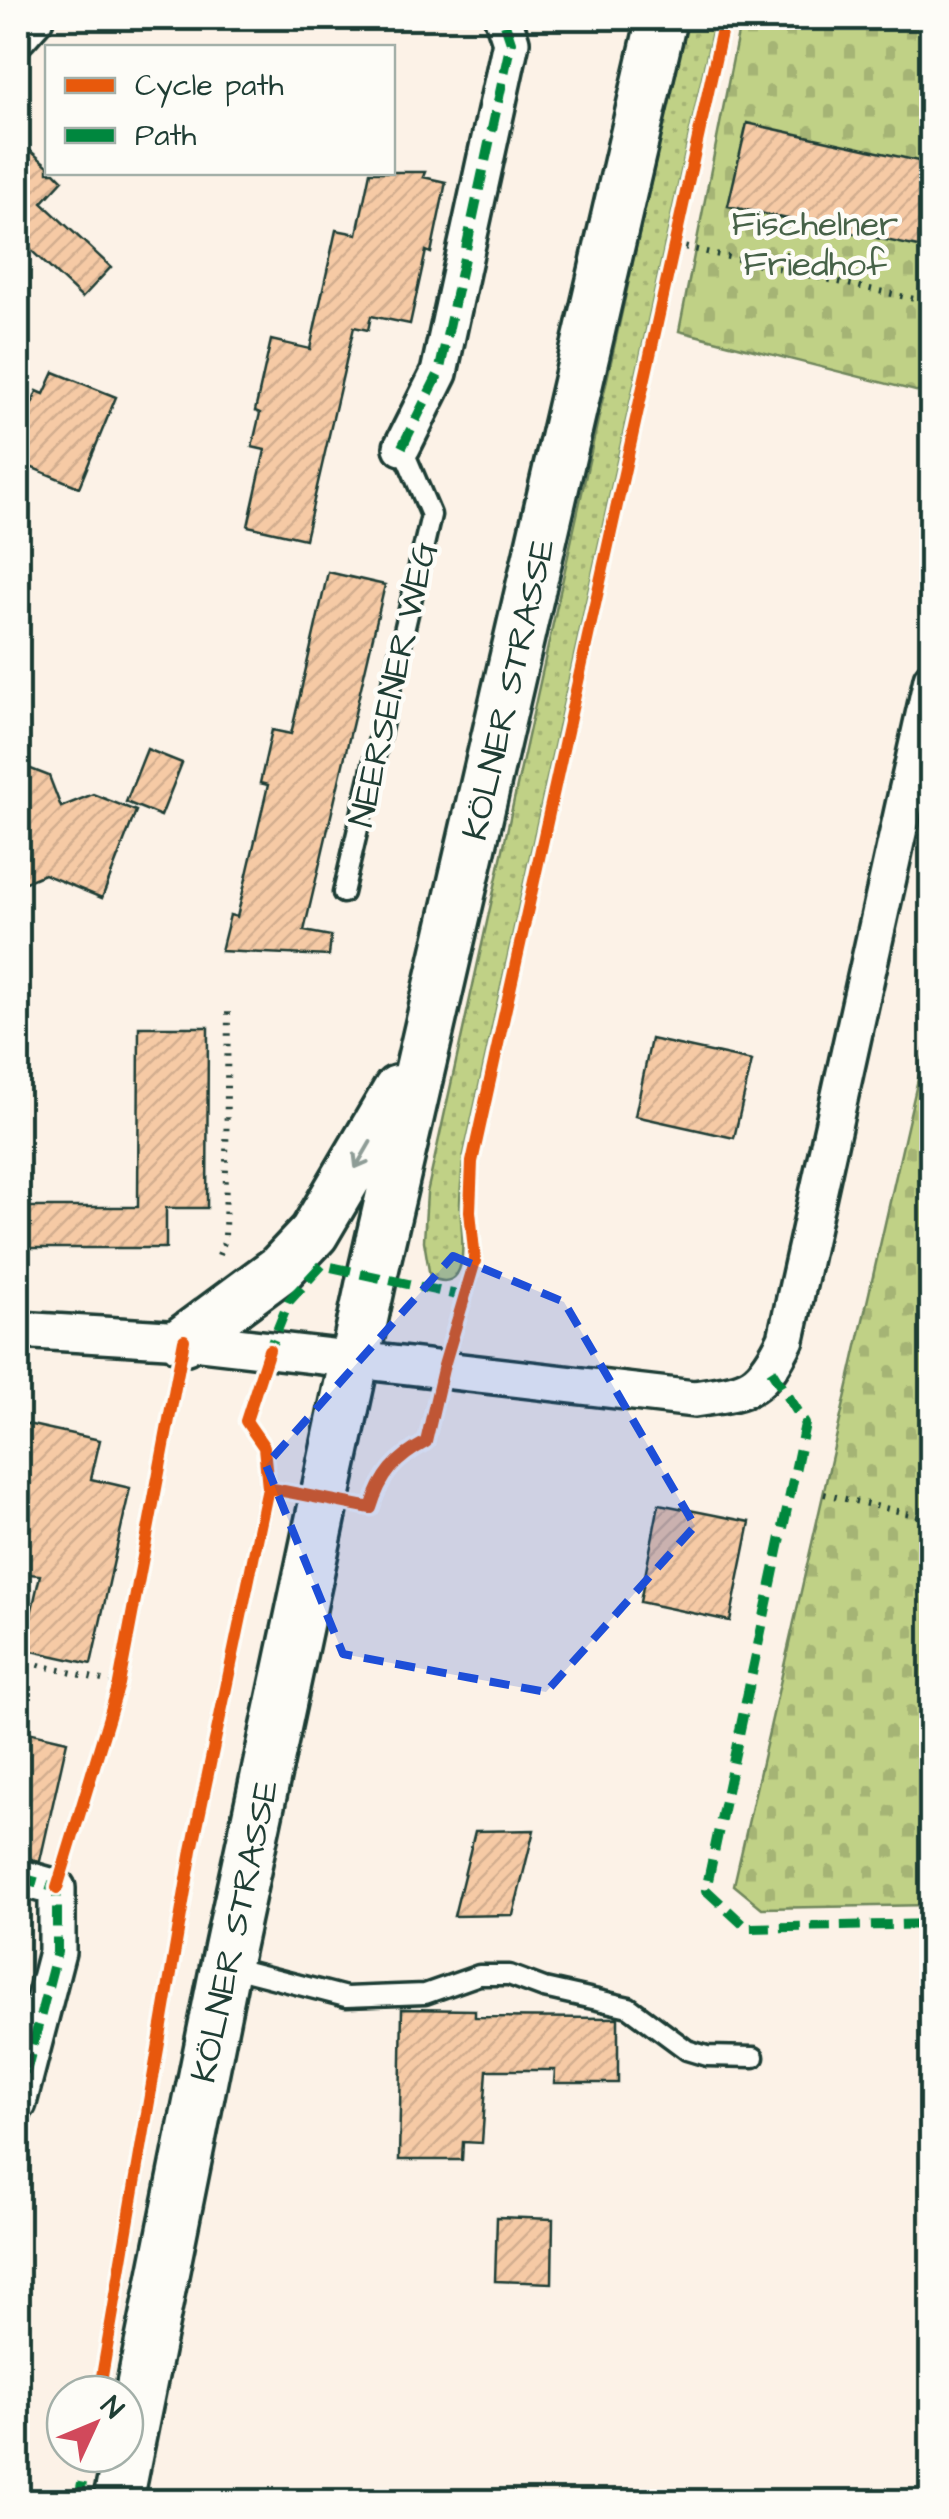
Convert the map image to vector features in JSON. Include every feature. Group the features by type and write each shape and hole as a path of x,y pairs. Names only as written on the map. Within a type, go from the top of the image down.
{"main road":[{"name":"KÖLNER STRASSE","path":"118,2502 225,1966 354,1361 662,18"},
{"path":"184,1340 280,1269 314,1233 365,1151 426,1039"}],"street":[{"path":"18,37 35,18"},
{"name":"NEERSENER WEG","path":"402,446 439,374 511,42 503,18"},
{"path":"18,1330 184,1340 694,1399 742,1392 771,1370 786,1339 932,678"},
{"path":"18,1877 57,1888 57,1952 18,2103"}],"lane":[{"name":"NEERSENER WEG","path":"343,893 431,515 402,446"},
{"path":"225,1966 346,1998 425,1994 479,1975 509,1975 558,1992 629,2007 687,2050 707,2056 754,2057"}],"path":[{"path":"675,246 932,303"},
{"path":"218,1257 225,1240 228,1012"},
{"path":"824,1494 932,1519"},
{"path":"18,1660 118,1684"}],"highlighted area":[{"path":"453,1256 564,1302 695,1526 546,1692 343,1654 266,1465"}],"green space":[{"path":"687,18 710,18 713,27 463,1159 462,1258 453,1278 444,1281 430,1277 424,1241 427,1193"},
{"name":"Fischelner Friedhof","path":"741,18 931,18 931,395 679,331"},
{"path":"931,1022 931,1905 762,1908 734,1885"}],"building":[{"path":"747,123 932,164 932,250 728,206"},
{"path":"18,140 45,163 45,175 58,175 63,180 42,203 111,267 82,298 18,238"},
{"path":"425,172 423,177 446,182 410,324 371,316 368,330 354,327 305,539 248,526 265,450 252,447 260,413 255,411 271,340 310,349 336,230 357,234 369,175"},
{"path":"54,372 116,397 79,487 18,462 18,440 37,391 44,394"},
{"path":"328,572 385,585 304,931 331,936 329,956 221,951 230,915 237,917 268,785 260,783 272,730 291,734"},
{"path":"147,749 182,763 161,816 126,802"},
{"path":"18,764 49,776 61,807 93,794 136,811 102,898 44,874 18,885"},
{"path":"139,1027 208,1027 207,1208 166,1208 166,1248 18,1248 18,1207 138,1207"},
{"path":"651,1039 752,1061 734,1138 635,1116"},
{"path":"18,1422 100,1440 91,1479 130,1488 91,1664 23,1649 40,1575 18,1573"},
{"path":"659,1504 750,1522 730,1621 640,1602"},
{"path":"28,1732 67,1741 40,1861 18,1856 18,1780"},
{"path":"534,1830 513,1915 454,1916 475,1831"},
{"path":"402,2009 475,2010 475,2017 618,2018 618,2083 554,2083 555,2070 487,2070 482,2143 463,2142 462,2160 399,2160"},
{"path":"497,2217 553,2219 552,2283 495,2281"}],"marked path":[{"path":"402,447 439,373 511,42 503,18"},
{"path":"266,1358 289,1301 322,1265 466,1297"},
{"path":"771,1370 805,1424 706,1890 747,1928 932,1924"},
{"path":"18,1877 57,1888 57,1952 18,2103"},
{"path":"78,2502 84,2474"}],"cycle path":[{"path":"268,1488 371,1508 391,1469 426,1442 475,1261 470,1211 472,1162 722,29 719,18"},
{"path":"57,1888 119,1684 184,1340"},
{"path":"102,2374 192,1850 268,1488 264,1447 246,1421 269,1350"}]}
